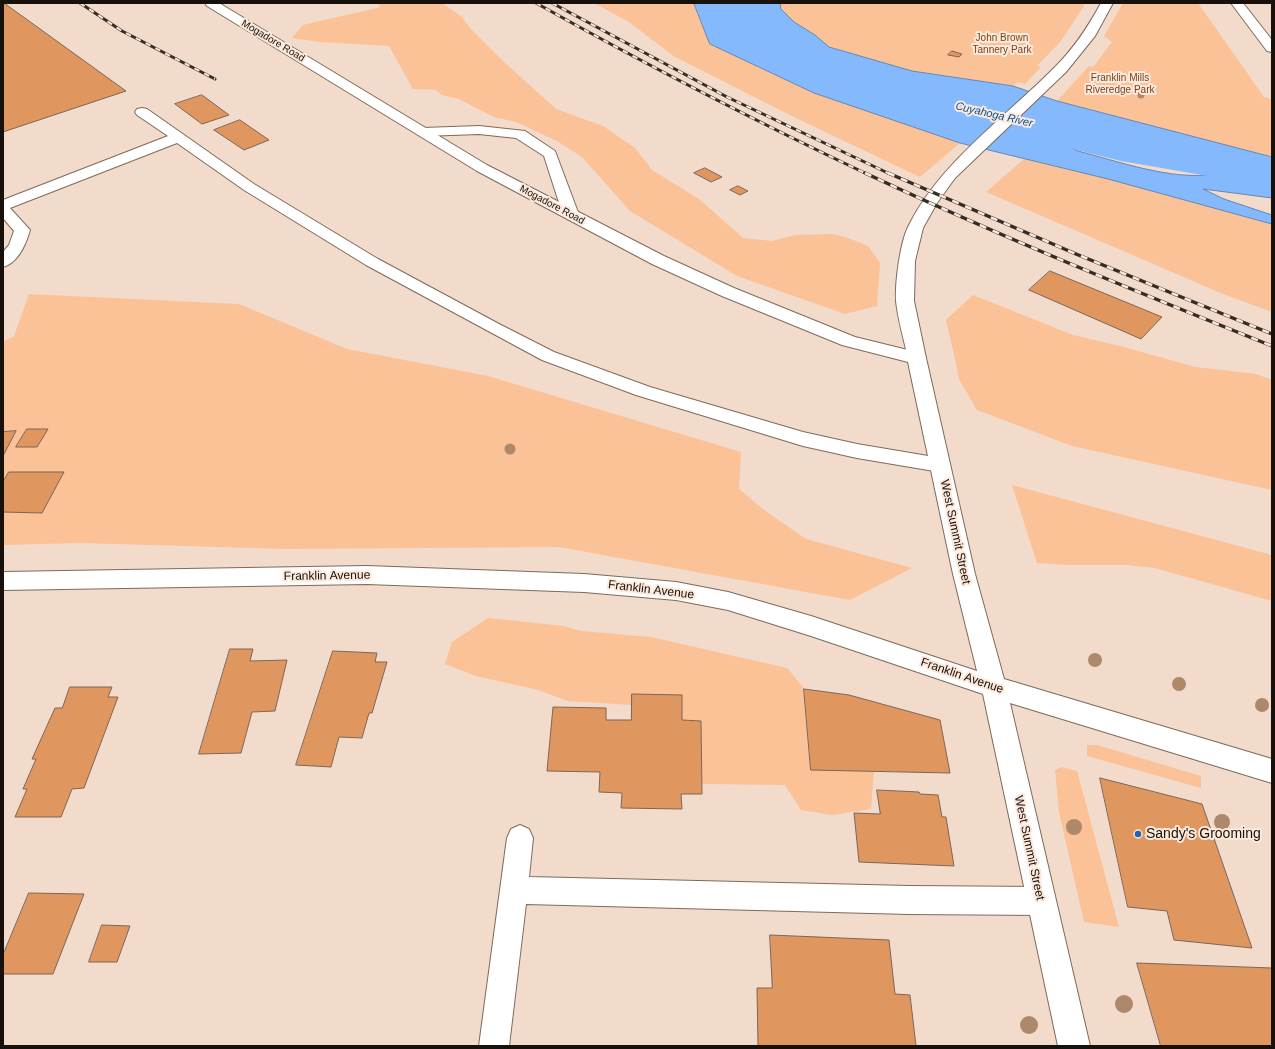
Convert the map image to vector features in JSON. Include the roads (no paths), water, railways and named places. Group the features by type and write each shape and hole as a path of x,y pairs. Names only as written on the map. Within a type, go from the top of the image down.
{"street":[{"name":"Mogadore Road","path":"211,3 482,168 658,260 728,292 849,341 917,358"},
{"name":"West Summit Street","path":"1074,1046 994,687 964,574 905,301 907,261 915,228 930,202 950,175 972,152 1061,69 1089,36 1107,3"},
{"path":"1237,3 1272,48"},
{"name":"Franklin Avenue","path":"3,581 366,575 584,583 676,591 728,601 812,626 994,687 1272,771"}],"lane":[{"path":"142,112 249,187 372,262 493,328 548,356 643,391 803,439 857,451 940,465"},
{"path":"423,132 479,130 520,134 550,154 570,215"},
{"path":"3,205 178,137"},
{"path":"3,209 22,230 17,246 3,262"},
{"path":"494,1046 520,838"},
{"path":"514,890 909,900 1041,901"}],"water":[{"path":"694,3 780,3 781,9 794,22 815,35 829,47 912,71 1013,86 1057,101 1272,157 1272,198 1203,189 1224,199 1272,215 1272,224 1108,179 960,143 814,93 710,44","holes":["1058,137 1123,143 1168,152 1211,168 1213,174 1181,175 1127,165 1078,151 1067,146"]}],"waterway":[{"name":"Cuyahoga River","path":"998,116 1121,146 1272,172"}],"railway":[{"path":"80,3 122,31 215,79"},
{"path":"536,3 700,92 867,174"},
{"path":"552,3 727,97 890,174"},
{"path":"865,173 1017,241 1118,284 1272,346"},
{"path":"888,173 1076,254 1272,334"}],"place":[{"name":"Sandy's Grooming","path":"1138,834"}],"park label":[{"name":"John Brown Tannery Park","path":"1002,44"},
{"name":"Franklin Mills Riveredge Park","path":"1120,84"}]}
